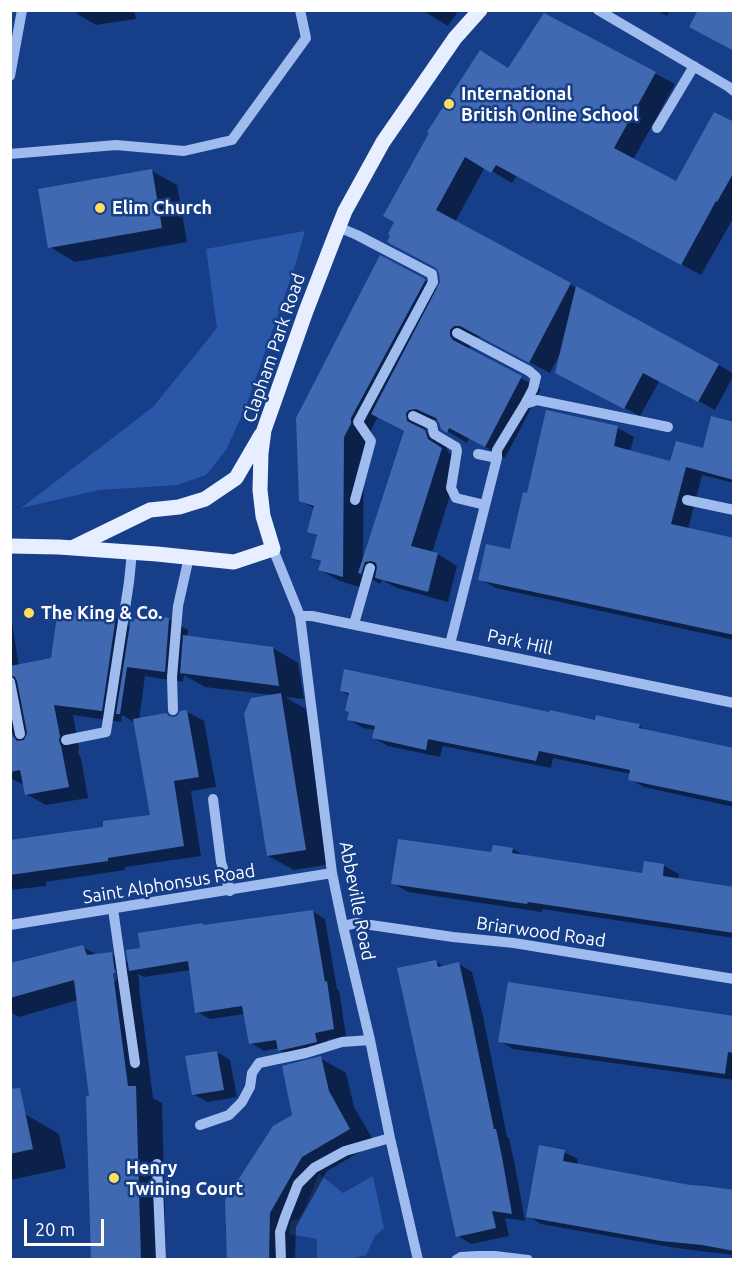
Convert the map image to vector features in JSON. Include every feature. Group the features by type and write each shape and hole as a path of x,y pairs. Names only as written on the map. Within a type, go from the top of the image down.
{"main road":[{"name":"Clapham Park Road","path":"273,549 263,516 260,490 264,430 338,227 383,142 455,38 480,10"},
{"path":"72,548 150,510 179,507 205,499 215,493 236,478 264,430"},
{"path":"10,546 132,552 234,562 273,549"}],"street":[{"path":"10,76 22,10"},
{"path":"10,154 116,145 184,151 232,140 306,38 300,10"},
{"path":"598,10 734,91"},
{"path":"657,128 694,66"},
{"path":"338,227 432,274 433,282 358,422 371,441 355,500"},
{"path":"450,644 497,458 497,450 525,404 536,377 529,371 457,333"},
{"path":"525,404 537,400 668,427"},
{"path":"413,416 432,425 434,434 456,447 451,488 456,498 485,505"},
{"path":"478,454 497,458"},
{"path":"687,500 734,510"},
{"name":"Abbeville Road","path":"273,549 300,616 332,873 418,1260"},
{"path":"66,740 106,732 132,552"},
{"path":"172,710 177,606 189,557"},
{"path":"354,624 370,568"},
{"name":"Park Hill","path":"300,616 354,624 734,703"},
{"path":"10,682 20,735"},
{"path":"213,799 221,862 230,891"},
{"name":"Saint Alphonsus Road","path":"10,925 332,873"},
{"path":"112,909 135,1062"},
{"name":"Briarwood Road","path":"343,926 357,923 514,943 734,979"},
{"path":"200,1125 229,1115 242,1102 250,1087 252,1073 259,1063 306,1053 342,1042 370,1040"},
{"path":"281,1260 280,1232 298,1184 314,1168 345,1151 390,1138"},
{"path":"157,1164 161,1260"},
{"path":"456,1260 461,1257 495,1256 528,1260"}],"shaded area":[{"path":"305,231 245,409 226,450 206,475 177,485 99,490 21,508 153,407 217,328 206,249"},
{"path":"319,1174 343,1193 373,1176 384,1228 375,1236 366,1255 351,1259 317,1259 317,1239 289,1234 291,1221 298,1219 303,1212"}],"building":[{"path":"698,10 734,10 734,51 689,27"},
{"path":"544,13 656,72 614,148 676,181 714,112 734,122 734,172 681,265 496,165 491,173 465,157 436,210 571,283 529,363 460,326 454,326 450,330 453,340 522,376 485,447 449,428 447,433 441,429 436,418 416,409 406,413 407,421 425,430 428,439 442,448 411,546 438,553 428,592 375,578 377,567 376,563 371,561 365,562 361,574 358,573 404,431 371,414 440,282 436,268 387,242 394,222 383,216 429,133 427,132 480,50 508,68"},
{"name":"Elim Church","path":"152,169 162,228 48,248 38,189"},
{"path":"380,255 425,281 351,418 351,424 344,437 343,577 318,570 321,561 311,558 317,535 307,532 314,506 299,501 296,418"},
{"path":"576,286 719,364 698,402 643,373 624,409 555,373"},
{"path":"546,410 618,426 614,446 670,461 676,441 703,448 711,416 734,422 734,480 686,467 671,524 734,538 734,635 478,580 486,544 510,549 523,492 527,493"},
{"path":"58,608 116,616 102,711 54,705 69,787 25,795 20,770 10,772 10,724 17,741 24,740 27,733 17,681 10,675 10,666 51,658"},
{"path":"144,614 169,618 165,672 127,667 120,714 116,714 131,618 143,620"},
{"path":"183,635 273,647 279,686 180,673"},
{"path":"344,669 549,712 550,710 595,720 596,715 640,724 639,728 734,748 734,802 628,780 630,770 539,751 536,761 428,739 426,750 372,738 375,726 347,720 349,712 345,711 349,693 340,691"},
{"path":"281,693 306,850 267,856 244,714 251,698"},
{"path":"187,710 199,777 174,781 184,846 108,858 108,861 10,875 10,840 103,827 103,821 150,815 133,719 166,713 174,717 180,711"},
{"path":"398,839 491,852 493,845 513,848 512,853 642,873 644,861 664,864 663,876 734,887 734,933 391,884"},
{"path":"313,910 334,1029 315,1033 317,1042 278,1051 276,1040 249,1044 242,1006 195,1013 188,961 129,971 126,950 140,948 138,933"},
{"path":"83,945 87,955 112,952 128,1086 136,1086 141,1260 91,1260 86,1096 89,1096 74,980 10,998 10,963"},
{"path":"436,960 438,967 459,962 502,1157 512,1214 492,1211 496,1228 456,1237 397,968"},
{"path":"508,982 734,1016 734,1053 728,1052 725,1074 498,1042"},
{"path":"217,1051 224,1090 192,1095 185,1056"},
{"path":"321,1056 329,1091 350,1129 302,1157 270,1213 269,1260 227,1260 225,1200 273,1126 292,1115 282,1066"},
{"path":"20,1088 33,1149 10,1154 10,1089"},
{"path":"539,1145 565,1150 563,1161 690,1185 734,1190 734,1251 661,1241 526,1217"}],"place":[{"name":"International British Online School","path":"449,104"},
{"name":"Elim Church","path":"100,208"},
{"name":"The King & Co.","path":"29,613"},
{"name":"Henry Twining Court","path":"114,1178"}]}
